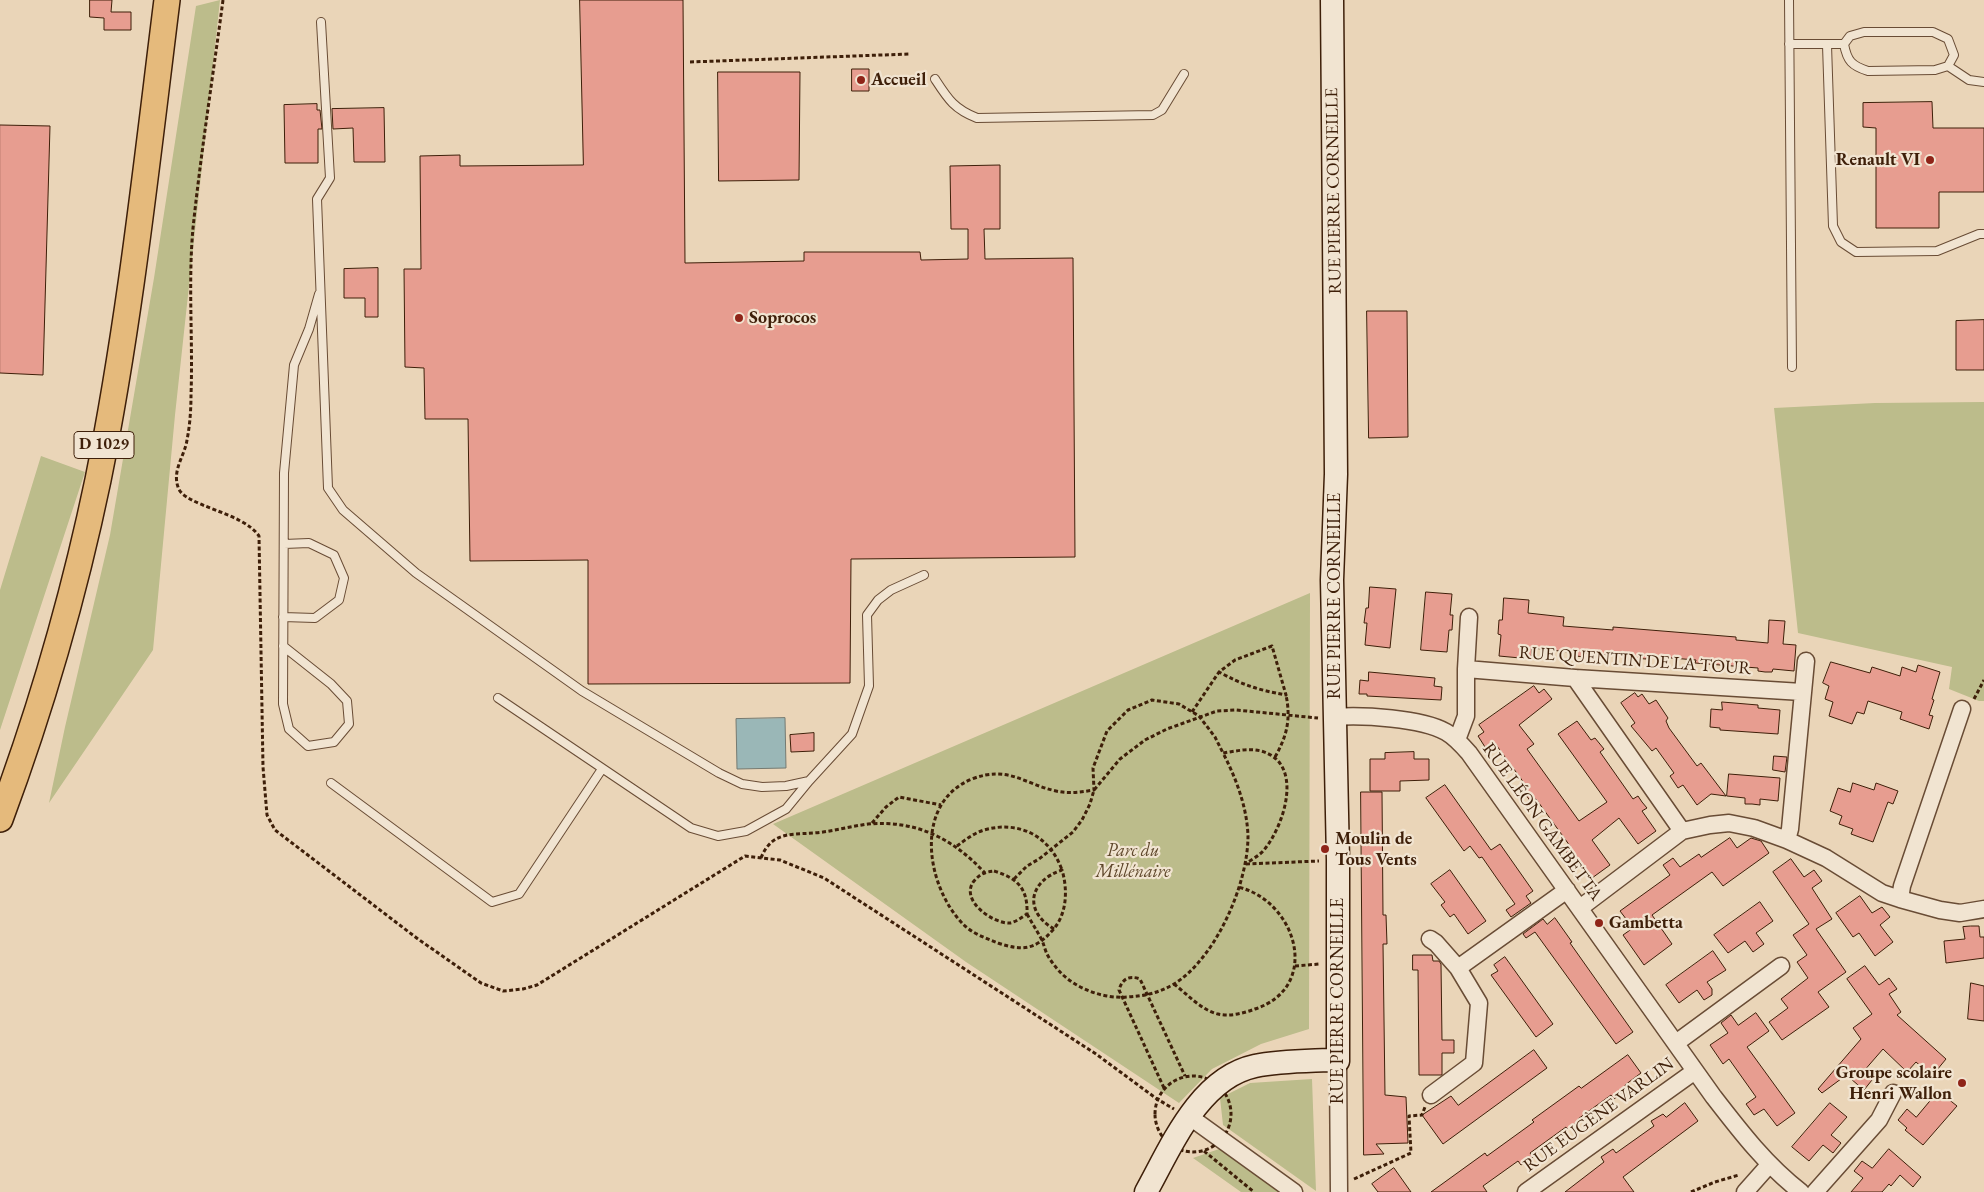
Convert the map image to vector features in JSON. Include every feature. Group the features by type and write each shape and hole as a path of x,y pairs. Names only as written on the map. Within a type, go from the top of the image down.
{"main road":[{"name":"D 1029","path":"0,820 52,660 98,480 118,365 167,0"}],"street":[{"name":"RUE PIERRE CORNEILLE","path":"1332,0 1336,464 1332,580 1338,860 1339,1189"},
{"path":"1457,740 1466,716 1469,616"},
{"path":"1787,840 1790,829 1806,661"},
{"name":"RUE QUENTIN DE LA TOUR","path":"1466,669 1575,678 1802,692"},
{"path":"1575,678 1682,831"},
{"path":"1900,899 1902,886 1962,709"},
{"name":"RUE LÉON GAMBETTA","path":"1334,717 1383,719 1426,724 1446,732 1457,740 1469,753 1695,1071 1750,1145 1764,1170 1801,1192"},
{"path":"1580,908 1682,831 1730,823 1754,828 1787,840 1826,858 1882,893 1940,910 1960,912 1984,909"},
{"path":"1458,968 1567,890"},
{"path":"1430,939 1436,943 1458,968 1479,1003 1474,1063 1431,1095"},
{"path":"1676,1043 1781,966"},
{"path":"1146,1192 1174,1141 1190,1117 1210,1090 1230,1075 1254,1066 1328,1060 1338,1061"},
{"name":"RUE EUGÈNE VARLIN","path":"1526,1192 1695,1071"},
{"path":"1815,1192 1879,1120 1893,1093"},
{"path":"1190,1117 1294,1192"},
{"path":"1745,1192 1764,1170"}],"lane":[{"path":"1789,0 1792,367"},
{"path":"321,22 330,178 317,199 328,488 343,510 416,573 582,691 720,773 742,784 762,787 786,786 809,782"},
{"path":"1864,32 1933,32 1948,39 1954,55 1948,66 1935,70 1868,71 1858,68 1846,57 1844,44 1850,36 1864,32"},
{"path":"1789,44 1844,44"},
{"path":"1828,44 1833,226 1842,242 1856,252 1937,251 1979,234 1984,234"},
{"path":"1948,66 1969,80 1984,82"},
{"path":"935,79 952,104 963,113 977,118 1143,116 1153,115 1162,110 1184,74"},
{"path":"283,646 331,684 347,701 348,724 334,742 308,746 289,728 283,704 283,646 283,616 284,473 294,365 309,329 321,288"},
{"path":"283,616 315,618 339,600 344,578 334,554 309,543 284,544"},
{"path":"498,698 691,828 718,836 746,831 786,810 852,734 869,686 867,615 878,600 891,590 924,575"},
{"path":"331,783 492,902 519,894 602,769"}],"path":[{"path":"690,62 909,54"},
{"path":"1192,712 1219,672 1235,660 1272,646 1286,695 1289,715 1282,744 1275,758"},
{"path":"1219,672 1259,690 1286,695"},
{"path":"1962,709 1975,699 1984,680"},
{"path":"761,858 765,847 779,836 823,832 871,824 896,824 914,828 957,846 984,872 994,872 1014,879 1022,887 1027,914 1043,941 1048,956 1062,973 1080,986 1102,995 1122,998 1148,996 1174,984 1199,962 1217,937 1233,904 1245,864 1248,835 1242,799 1232,770 1223,752 1215,737 1199,716 1179,704 1152,700 1128,710 1106,731 1093,768 1094,790 1082,820 1073,832 1027,866 1014,879"},
{"path":"957,846 982,830 1004,827 1024,830 1040,838 1051,849 1065,879 1066,896 1064,910 1054,929 1043,941 1028,948 1012,948 977,934 963,924 948,906 939,888 932,856 932,835 935,819 941,805 954,790 971,780 992,774 1013,775 1056,791 1076,793 1094,790 1120,759 1145,740 1166,729 1217,711 1236,710 1317,718 1334,717"},
{"path":"1223,752 1244,749 1262,751 1275,758 1283,767 1287,779 1287,796 1276,830 1263,852 1245,864"},
{"path":"871,824 886,807 899,797 941,805"},
{"path":"1245,864 1338,860"},
{"path":"1054,929 1034,910 1033,901 1035,890 1041,881 1050,874 1062,870"},
{"path":"984,872 971,886 969,894 972,901 984,912 1008,923 1027,914"},
{"path":"1174,984 1198,1004 1218,1014 1243,1014 1266,1006 1284,992 1295,966 1294,948 1288,927 1277,909 1264,897 1250,890 1238,887"},
{"path":"1295,966 1337,962"},
{"path":"1164,1088 1119,990 1126,978 1133,976 1140,979 1186,1076"},
{"path":"1339,1189 1411,1153 1409,1116 1422,1115 1431,1095"},
{"path":"1204,1152 1254,1192"},
{"path":"1691,1192 1732,1176 1764,1170"}],"green space":[{"path":"220,0 175,415 153,650 49,803 110,535 154,278 196,6"},
{"path":"1984,402 1984,701 1979,701 1949,689 1952,667 1798,633 1774,408 1875,403"},
{"path":"41,456 85,472 0,730 0,590"},
{"name":"Parc du Millénaire","path":"1310,593 1309,1029 1261,1044 1212,1069 1179,1103 966,962 773,824"},
{"path":"1312,1079 1316,1191 1223,1125 1220,1098 1250,1083"},
{"path":"1222,1148 1282,1192 1241,1192 1193,1158"}],"water":[{"path":"785,718 786,768 737,769 736,719"}],"building":[{"path":"90,0 112,0 111,12 131,12 131,30 104,30 104,18 90,17"},
{"name":"Soprocos","path":"580,0 683,0 685,263 804,261 804,252 920,252 921,260 968,259 968,229 951,229 950,166 1000,165 1000,229 984,229 985,259 1073,258 1075,557 851,559 850,683 588,684 588,560 470,561 468,419 425,419 424,368 405,367 404,269 421,269 420,156 460,155 460,166 583,165"},
{"name":"Accueil","path":"852,69 869,69 869,91 852,91"},
{"path":"718,72 800,72 799,180 719,181"},
{"name":"Renault VI","path":"1932,102 1933,128 1984,128 1984,192 1939,192 1939,228 1876,228 1876,128 1863,127 1863,103"},
{"path":"317,104 317,110 320,110 322,129 318,129 318,163 285,163 284,105"},
{"path":"384,108 385,162 354,162 353,128 333,129 332,109"},
{"path":"0,125 50,126 43,375 0,373"},
{"path":"378,268 378,317 365,317 365,298 344,298 344,269"},
{"path":"1367,311 1407,311 1408,437 1369,438"},
{"path":"1984,320 1984,370 1956,370 1956,321"},
{"path":"1370,587 1396,589 1390,648 1365,645 1367,623 1364,623"},
{"path":"1426,592 1452,594 1450,615 1453,615 1452,630 1449,630 1447,652 1421,650"},
{"path":"1504,598 1529,600 1528,613 1564,617 1563,626 1613,630 1613,627 1736,637 1736,640 1768,643 1769,620 1785,621 1783,644 1796,645 1794,671 1773,669 1772,672 1765,672 1758,671 1758,668 1695,663 1696,660 1647,656 1646,659 1632,658 1633,655 1608,653 1608,655 1584,653 1584,657 1569,655 1569,652 1532,648 1531,659 1499,656 1501,635 1498,634 1499,620 1502,620"},
{"path":"1831,662 1870,673 1872,667 1900,676 1902,667 1916,672 1918,665 1940,672 1932,699 1934,700 1929,715 1933,716 1929,729 1900,719 1902,712 1868,701 1864,714 1857,712 1852,724 1829,716 1833,702 1825,699 1829,686 1823,683"},
{"path":"1369,672 1435,678 1434,686 1442,687 1441,700 1359,694 1360,680 1368,681"},
{"path":"1534,686 1539,693 1544,689 1552,699 1519,725 1534,744 1527,749 1579,821 1607,802 1558,734 1577,721 1591,740 1595,738 1604,749 1600,752 1633,799 1638,796 1647,808 1642,811 1656,831 1638,844 1619,818 1592,840 1610,865 1592,878 1578,858 1573,861 1569,856 1565,850 1570,846 1536,799 1531,802 1523,791 1527,787 1494,742 1485,747 1478,736 1484,732 1479,725"},
{"path":"1635,693 1638,697 1642,694 1649,704 1656,700 1668,718 1666,721 1669,728 1697,766 1701,763 1726,796 1711,794 1697,805 1683,785 1678,788 1670,776 1674,773 1656,748 1652,751 1631,726 1635,723 1621,703"},
{"path":"1722,702 1758,705 1758,708 1780,710 1778,734 1720,730 1720,728 1710,727 1711,709 1722,710"},
{"path":"814,733 814,751 791,752 790,735"},
{"path":"1414,752 1414,759 1429,759 1429,780 1400,781 1400,791 1370,791 1370,759 1385,759 1385,753"},
{"path":"1774,756 1787,757 1785,772 1773,770"},
{"path":"1729,774 1780,778 1778,801 1760,799 1760,805 1745,804 1745,798 1727,796"},
{"path":"1853,783 1874,790 1876,783 1898,791 1893,804 1888,802 1873,842 1851,834 1853,829 1839,824 1842,816 1830,811 1838,788 1850,792"},
{"path":"1445,785 1491,850 1500,844 1533,891 1526,896 1531,903 1511,917 1506,910 1515,904 1482,857 1479,858 1470,846 1464,851 1426,798"},
{"path":"1361,792 1382,792 1383,915 1386,915 1387,944 1383,944 1385,1095 1406,1097 1408,1143 1376,1144 1384,1154 1364,1155"},
{"path":"1730,838 1737,848 1751,838 1761,841 1769,853 1723,886 1712,872 1652,915 1672,944 1644,965 1623,935 1633,928 1620,911 1670,875 1663,865 1673,858 1680,867 1699,854 1701,857"},
{"path":"1791,859 1804,877 1814,870 1822,881 1812,888 1832,919 1816,929 1846,972 1818,992 1829,1007 1782,1040 1769,1022 1788,1008 1781,999 1808,978 1797,962 1807,955 1793,935 1809,924 1773,872"},
{"path":"1450,870 1486,921 1468,934 1454,914 1450,917 1441,905 1445,902 1431,884"},
{"path":"1860,896 1872,913 1882,907 1890,917 1880,925 1893,942 1875,956 1859,933 1853,937 1836,913"},
{"path":"1760,902 1773,921 1756,933 1764,944 1753,952 1745,941 1728,953 1714,935"},
{"path":"1555,918 1572,942 1570,943 1633,1032 1616,1044 1535,932 1526,938 1523,934 1543,919 1547,924"},
{"path":"1979,926 1980,937 1984,937 1984,958 1946,963 1944,941 1965,939 1963,927"},
{"path":"1713,951 1726,970 1707,982 1712,989 1712,995 1704,1000 1697,990 1679,1003 1666,985"},
{"path":"1413,955 1432,955 1433,961 1439,961 1441,964 1442,1040 1454,1040 1454,1053 1442,1053 1442,1075 1419,1075 1418,970 1413,970"},
{"path":"1505,957 1553,1024 1536,1037 1491,975 1498,971 1494,965"},
{"path":"1865,966 1879,985 1889,978 1897,989 1889,994 1901,1012 1897,1015 1946,1059 1932,1076 1916,1062 1907,1072 1883,1049 1863,1072 1872,1080 1864,1090 1851,1079 1852,1077 1849,1073 1822,1093 1818,1089 1861,1039 1853,1028 1872,1014 1847,979"},
{"path":"1971,983 1984,986 1984,1021 1968,1019"},
{"path":"1756,1013 1769,1031 1747,1047 1795,1113 1777,1126 1764,1109 1754,1115 1746,1104 1756,1097 1729,1059 1723,1064 1710,1045 1728,1033 1721,1023 1731,1015 1738,1025"},
{"path":"1534,1050 1547,1068 1443,1144 1422,1115 1451,1096 1458,1105"},
{"path":"1628,1055 1641,1073 1625,1085 1627,1089 1614,1099 1611,1095 1578,1119 1579,1121 1567,1129 1566,1127 1530,1153 1533,1157 1521,1165 1518,1161 1483,1186 1487,1192 1431,1192 1485,1153 1487,1156 1579,1086 1581,1088"},
{"path":"1937,1093 1957,1106 1923,1145 1905,1130 1907,1128 1898,1120 1907,1109 1916,1117"},
{"path":"1685,1103 1698,1121 1623,1177 1634,1192 1565,1192 1604,1162 1601,1157 1613,1149 1616,1153 1654,1126 1651,1121 1663,1114 1666,1117"},
{"path":"1830,1103 1847,1117 1831,1135 1841,1143 1833,1153 1823,1145 1809,1161 1792,1147"},
{"path":"1889,1149 1921,1177 1913,1187 1900,1175 1891,1186 1889,1184 1882,1192 1851,1192 1863,1178 1854,1171 1862,1161 1872,1168"},
{"path":"1394,1168 1411,1192 1378,1192 1372,1184"}],"place":[{"name":"Accueil","path":"861,80"},
{"name":"Renault VI","path":"1930,160"},
{"name":"Soprocos","path":"739,318"},
{"name":"Moulin de Tous Vents","path":"1325,849"},
{"name":"Gambetta","path":"1599,923"},
{"name":"Groupe scolaire Henri Wallon","path":"1962,1083"}]}
